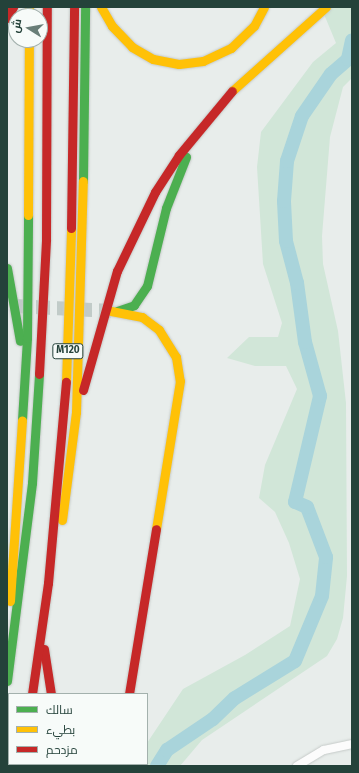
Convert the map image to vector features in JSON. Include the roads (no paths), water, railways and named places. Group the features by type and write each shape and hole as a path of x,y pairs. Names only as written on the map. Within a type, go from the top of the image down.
{"highway":[{"path":"7,18 13,7"},
{"name":"M120","path":"7,681 31,491 41,350 46,239 47,7"},
{"name":"M120","path":"32,693 48,583 66,381 71,284 74,7"},
{"path":"48,583 60,537 76,412 82,274 85,7"},
{"path":"101,7 112,26 137,50 153,58 179,64 203,61 232,48 254,26 264,7"},
{"path":"76,412 104,312 134,230 155,192 206,121 225,98 250,72 326,7"},
{"path":"7,650 28,296 29,48"},
{"path":"129,693 180,380 173,349 159,330 142,317 114,311 134,305 147,286 171,191 206,121"},
{"path":"7,268 23,363"},
{"path":"42,624 51,693"}],"street":[{"path":"297,766 324,750 352,744"}],"waterway":[{"path":"157,766 167,750 213,719 235,698 295,661 322,596 326,557 307,507 295,502 320,396 305,342 297,283 286,241 284,201 287,161 302,116 331,74 348,59 352,40"}],"tunnel":[{"path":"15,306 111,311"}]}
